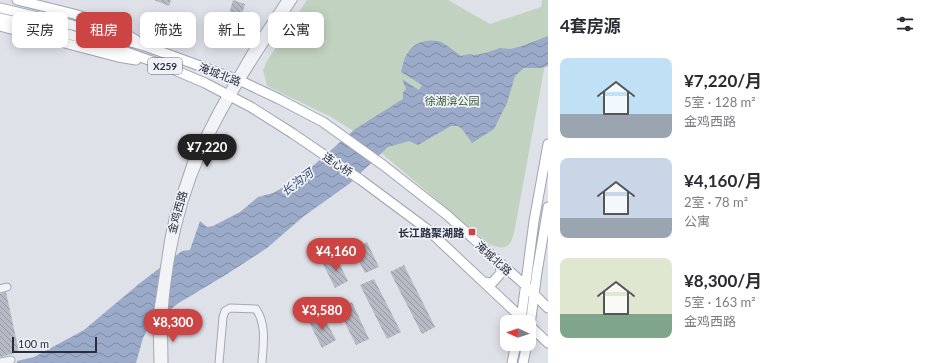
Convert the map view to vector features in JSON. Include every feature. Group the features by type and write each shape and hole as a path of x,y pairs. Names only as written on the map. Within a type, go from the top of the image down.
{"main road":[{"path":"17,0 74,14 112,26 140,42"},
{"name":"淹城北路","path":"0,8 72,25 140,45"},
{"name":"淹城北路","path":"0,18 78,37 163,65 205,83 251,107 292,132 315,149"},
{"path":"0,26 118,57 163,65"},
{"name":"淹城北路","path":"151,48 238,80 279,99 323,122 340,133 447,215 525,285 548,308"},
{"path":"526,315 525,285 534,221 548,144"},
{"name":"连心桥","path":"315,149 361,180 427,229 484,282"},
{"path":"528,315 534,294 548,207"},
{"path":"484,282 492,283 501,273 500,263"},
{"name":"X259","path":"484,282 517,315"},
{"name":"X259","path":"536,333 548,343"},
{"path":"512,363 515,351"},
{"path":"523,363 526,351"}],"street":[{"name":"金鸡西路","path":"160,324 174,215 192,161 286,0"},
{"name":"金鸡西路","path":"238,80 248,68 293,0"},
{"path":"218,363 223,317 225,311 230,308 256,310 261,316 264,329 262,363"},
{"path":"158,363 160,324"},
{"path":"160,324 164,363"},
{"path":"0,362 11,360"}],"green space":[{"name":"徐湖渰公园","path":"307,0 448,0 490,24 541,7 542,0 548,0 548,48 515,228 508,246 501,247 489,244 360,135 331,117 267,86 263,70 276,48 324,48 324,12 299,12"}],"water":[{"name":"长沟河","path":"548,36 548,66 541,68 524,68 515,76 507,103 494,129 472,143 462,129 458,126 451,126 418,145 409,141 388,147 349,184 304,216 267,248 177,304 148,328 143,338 136,363 17,363 17,361 34,357 84,330 140,283 182,251 190,250 200,221 207,227 213,226 240,212 258,197 273,193 298,179 355,129 403,99 403,92 406,89 402,79 419,90 422,85 401,72 406,56 416,45 424,41 439,41 461,56 485,53 500,48 510,49"}],"building":[{"path":"154,0 171,0 169,6"},
{"path":"233,0 245,4 243,12 230,12"},
{"path":"367,242 379,267 365,273 353,249"},
{"path":"336,257 348,281 335,288 323,264"},
{"path":"404,265 435,327 422,334 390,272"},
{"path":"374,279 401,332 387,339 360,285"},
{"path":"6,292 19,352 0,357 0,294"},
{"path":"352,302 369,339 356,345 338,309"},
{"path":"323,315 336,340 322,348 309,322"}],"place":[{"name":"长江路聚湖路","path":"472,232"}]}
